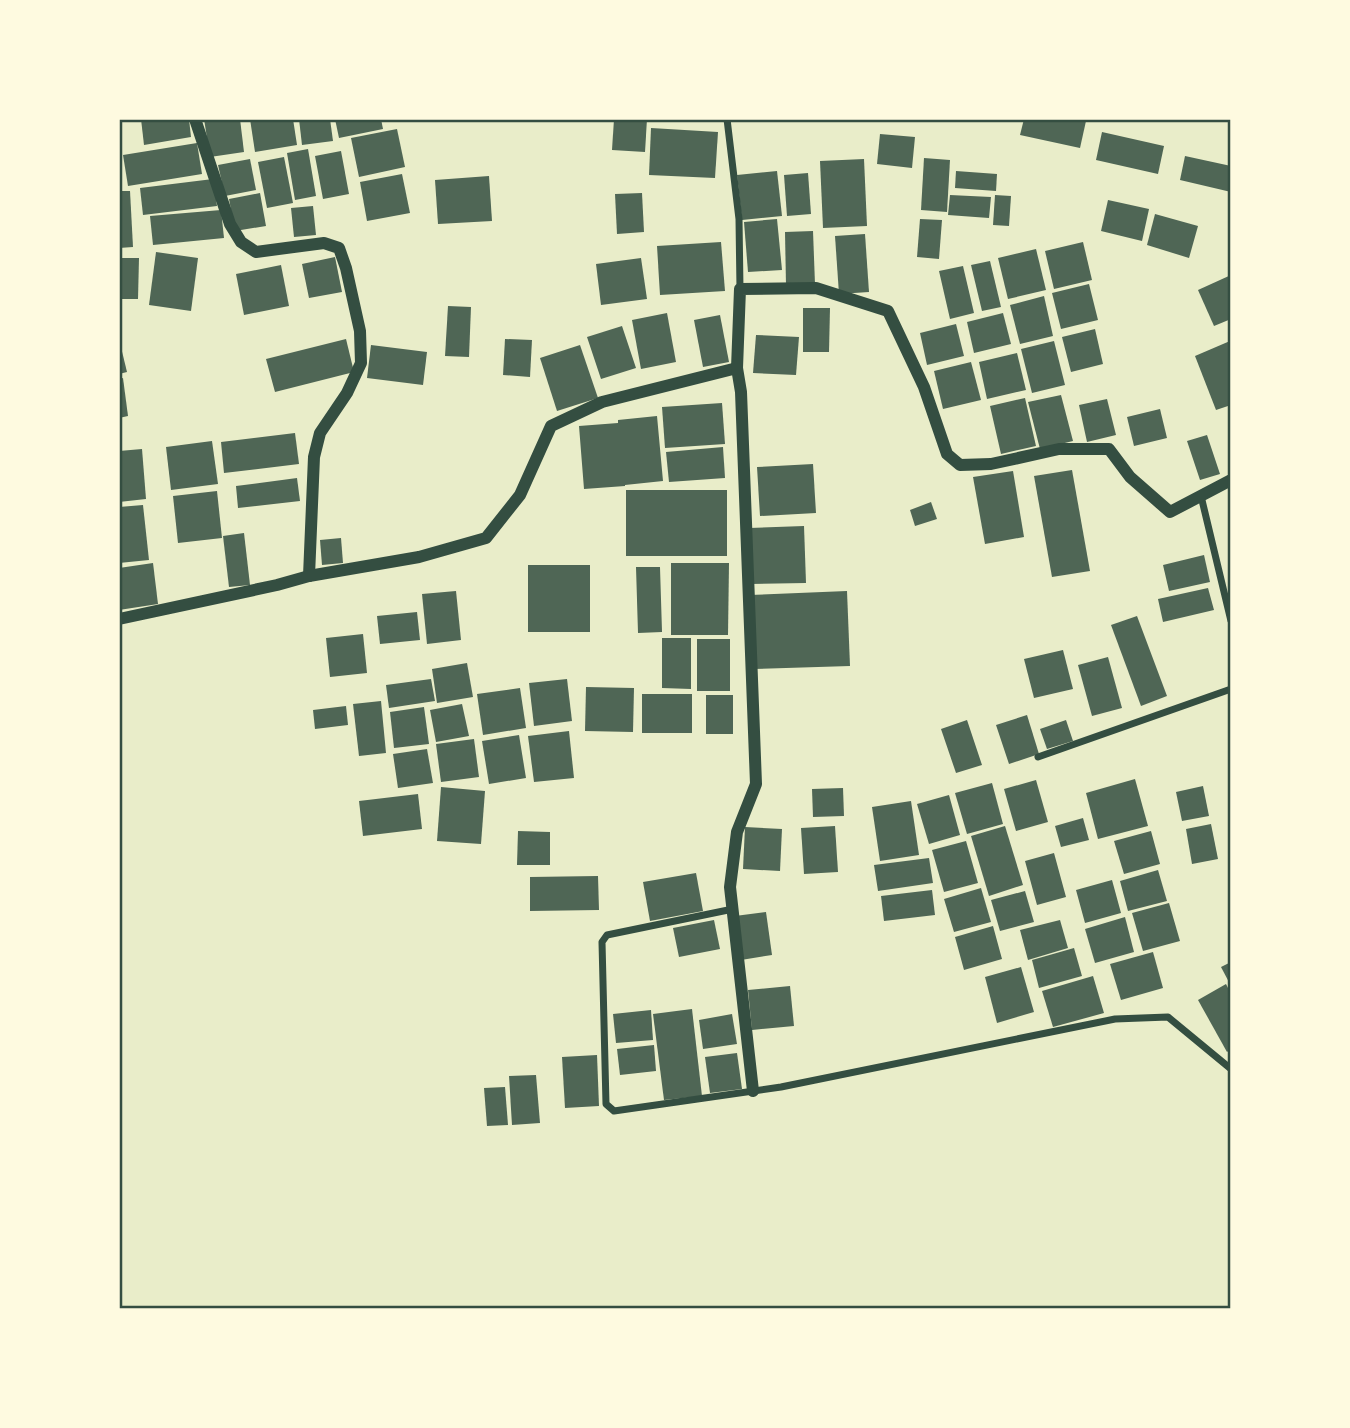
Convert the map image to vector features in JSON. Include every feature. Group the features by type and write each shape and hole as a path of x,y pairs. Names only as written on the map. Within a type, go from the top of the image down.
{"street":[{"path":"195,119 230,225 241,242 256,252 324,243 339,248 346,268 360,331 361,363 346,393 320,433 314,457 309,576"},
{"path":"727,119 739,219 737,368 741,392 755,784 737,832 730,887 752,1091"},
{"path":"740,289 816,288 888,311 924,387 947,454 960,465 991,464 1059,450 1109,449 1130,477 1170,512 1231,480"},
{"path":"119,619 309,576 419,557 486,538 520,495 551,426 602,402 737,368"},
{"path":"1201,496 1231,621"},
{"path":"1038,757 1231,689"},
{"path":"733,909 607,934 602,942 606,1104 614,1111 752,1091 1115,1019 1168,1017 1231,1069"}],"building":[{"path":"141,119 189,119 191,137 144,145"},
{"path":"204,119 240,119 244,152 210,157"},
{"path":"250,119 293,119 297,145 255,152"},
{"path":"299,119 330,119 333,141 302,145"},
{"path":"335,119 381,119 383,129 339,138"},
{"path":"614,119 647,119 645,152 612,150"},
{"path":"1024,119 1086,121 1080,148 1020,135"},
{"path":"651,128 718,132 715,178 649,175"},
{"path":"397,129 405,167 359,177 351,138"},
{"path":"1102,132 1164,146 1158,174 1096,160"},
{"path":"880,134 915,137 912,168 877,164"},
{"path":"197,143 202,174 128,186 123,155"},
{"path":"308,149 316,196 295,200 287,153"},
{"path":"341,151 349,194 323,199 315,156"},
{"path":"1185,156 1231,166 1231,192 1180,180"},
{"path":"284,157 293,203 267,208 258,162"},
{"path":"924,158 950,160 947,212 921,210"},
{"path":"250,159 256,190 225,196 218,165"},
{"path":"864,159 867,226 823,228 820,161"},
{"path":"777,171 782,216 742,220 737,175"},
{"path":"956,171 997,174 996,191 955,188"},
{"path":"808,173 811,214 787,216 784,175"},
{"path":"402,174 410,213 367,221 360,182"},
{"path":"489,176 492,221 438,224 435,180"},
{"path":"213,179 217,206 143,215 140,188"},
{"path":"119,191 130,191 133,247 119,248"},
{"path":"260,193 266,226 235,231 229,199"},
{"path":"642,193 644,232 617,234 615,194"},
{"path":"950,195 991,197 989,218 948,215"},
{"path":"995,195 1011,196 1009,226 993,225"},
{"path":"1108,200 1149,209 1142,241 1101,231"},
{"path":"313,206 316,235 294,237 291,208"},
{"path":"221,210 224,238 153,245 150,216"},
{"path":"1155,214 1198,226 1189,258 1147,245"},
{"path":"777,219 782,270 748,272 744,222"},
{"path":"920,219 942,220 939,259 917,257"},
{"path":"813,231 815,284 786,285 785,232"},
{"path":"865,234 869,292 839,294 835,236"},
{"path":"721,242 725,291 660,295 657,246"},
{"path":"1083,242 1092,280 1054,289 1045,251"},
{"path":"1036,249 1046,290 1008,299 998,258"},
{"path":"156,252 198,258 191,311 149,305"},
{"path":"335,257 342,292 309,298 302,264"},
{"path":"119,258 139,258 138,299 119,299"},
{"path":"641,258 647,299 601,305 596,264"},
{"path":"990,261 1001,307 982,311 971,265"},
{"path":"281,265 289,306 244,315 236,274"},
{"path":"963,266 974,313 950,319 939,271"},
{"path":"1231,275 1231,319 1214,326 1198,290"},
{"path":"1089,284 1098,320 1061,329 1052,293"},
{"path":"1044,296 1053,336 1020,344 1010,305"},
{"path":"448,306 471,307 469,357 445,356"},
{"path":"803,308 830,308 829,352 803,352"},
{"path":"667,313 676,362 641,369 632,320"},
{"path":"1003,313 1011,344 974,353 967,322"},
{"path":"720,315 729,362 703,367 694,320"},
{"path":"956,324 964,356 927,365 920,333"},
{"path":"622,326 636,368 601,379 587,337"},
{"path":"1095,329 1103,364 1071,372 1062,337"},
{"path":"756,335 799,337 796,375 753,373"},
{"path":"119,339 127,372 119,374"},
{"path":"346,339 354,372 275,392 266,359"},
{"path":"505,339 532,340 530,377 503,375"},
{"path":"1054,341 1065,385 1032,393 1021,349"},
{"path":"1230,341 1231,405 1216,410 1195,356"},
{"path":"371,345 427,352 423,385 367,378"},
{"path":"580,345 598,398 557,411 540,358"},
{"path":"1017,353 1026,390 987,399 979,362"},
{"path":"971,362 981,400 943,409 934,371"},
{"path":"123,378 128,416 119,418 119,379"},
{"path":"1061,395 1073,441 1040,449 1028,402"},
{"path":"1025,398 1036,446 1001,454 990,406"},
{"path":"1107,399 1116,435 1087,442 1079,405"},
{"path":"722,403 725,444 665,448 662,407"},
{"path":"1160,409 1167,438 1134,446 1127,417"},
{"path":"657,416 663,481 584,489 579,426"},
{"path":"295,433 299,464 224,473 221,442"},
{"path":"1207,435 1220,474 1200,480 1187,441"},
{"path":"212,441 218,484 171,490 166,447"},
{"path":"723,447 725,478 669,482 666,452"},
{"path":"142,449 146,499 119,502 119,451"},
{"path":"813,464 816,513 760,516 757,467"},
{"path":"1072,470 1090,571 1052,577 1034,476"},
{"path":"1013,471 1024,537 985,544 973,477"},
{"path":"297,478 300,501 238,508 236,486"},
{"path":"626,490 727,490 727,556 626,556"},
{"path":"217,491 222,538 178,543 173,496"},
{"path":"931,502 937,519 915,526 910,510"},
{"path":"143,505 149,560 119,563 119,507"},
{"path":"804,526 806,583 751,584 749,528"},
{"path":"244,533 250,585 229,587 223,536"},
{"path":"341,538 343,563 322,565 320,540"},
{"path":"1204,555 1210,582 1169,591 1163,565"},
{"path":"153,563 158,604 119,610 119,568"},
{"path":"671,563 729,563 728,635 671,635"},
{"path":"528,565 590,565 590,632 528,632"},
{"path":"636,567 660,567 662,632 638,633"},
{"path":"1208,588 1214,610 1163,622 1158,599"},
{"path":"456,591 461,640 427,644 422,594"},
{"path":"847,591 850,666 753,669 749,595"},
{"path":"417,612 420,640 380,644 377,616"},
{"path":"1137,616 1167,696 1141,706 1111,625"},
{"path":"363,634 367,673 330,677 326,638"},
{"path":"662,638 691,638 691,689 662,688"},
{"path":"697,639 730,639 730,691 697,691"},
{"path":"1063,650 1073,689 1034,698 1024,659"},
{"path":"1108,657 1122,708 1092,716 1078,665"},
{"path":"467,663 473,697 437,703 432,669"},
{"path":"431,679 435,701 389,708 386,685"},
{"path":"567,679 572,721 534,726 529,683"},
{"path":"586,687 634,688 633,732 585,731"},
{"path":"520,688 526,728 483,735 477,694"},
{"path":"642,694 692,694 692,733 642,733"},
{"path":"706,695 733,695 733,734 706,734"},
{"path":"381,701 386,753 359,756 353,704"},
{"path":"462,704 469,736 436,742 430,710"},
{"path":"346,706 348,725 315,729 313,710"},
{"path":"424,707 429,744 394,748 390,712"},
{"path":"1027,715 1039,754 1009,764 996,725"},
{"path":"967,720 982,765 956,773 941,729"},
{"path":"1066,720 1073,741 1047,749 1040,729"},
{"path":"569,731 574,778 534,782 528,736"},
{"path":"519,735 526,778 489,784 482,741"},
{"path":"474,739 479,777 441,782 436,744"},
{"path":"427,749 433,783 398,788 393,754"},
{"path":"1135,779 1148,826 1098,839 1086,793"},
{"path":"1036,780 1048,822 1016,831 1004,789"},
{"path":"992,783 1003,824 967,834 955,793"},
{"path":"1203,786 1209,816 1182,821 1176,792"},
{"path":"441,787 485,791 481,844 437,841"},
{"path":"843,788 844,816 813,817 812,789"},
{"path":"418,794 422,829 363,836 359,801"},
{"path":"949,795 960,835 929,844 917,804"},
{"path":"911,801 919,855 880,861 872,807"},
{"path":"1083,818 1089,840 1061,847 1055,826"},
{"path":"1211,824 1218,859 1192,864 1186,829"},
{"path":"835,826 838,872 804,874 801,828"},
{"path":"1005,826 1023,885 989,896 971,836"},
{"path":"745,827 782,829 780,871 743,869"},
{"path":"518,831 550,832 550,865 517,865"},
{"path":"1151,831 1160,864 1124,874 1114,841"},
{"path":"966,841 978,883 944,892 932,850"},
{"path":"1054,853 1066,897 1037,905 1025,861"},
{"path":"929,858 933,883 878,891 874,865"},
{"path":"1158,870 1167,901 1128,911 1120,881"},
{"path":"696,873 703,911 650,921 643,882"},
{"path":"598,876 599,910 530,911 530,877"},
{"path":"1112,880 1121,913 1085,923 1076,890"},
{"path":"981,888 991,922 954,932 944,899"},
{"path":"932,890 935,915 884,921 881,896"},
{"path":"1025,891 1034,922 1000,931 991,900"},
{"path":"1169,903 1180,941 1143,951 1132,913"},
{"path":"766,912 772,955 741,960 735,916"},
{"path":"1125,917 1134,952 1095,963 1085,929"},
{"path":"714,920 720,949 679,957 673,928"},
{"path":"1060,920 1068,948 1028,960 1020,930"},
{"path":"993,926 1002,959 964,970 955,937"},
{"path":"1074,948 1082,976 1039,988 1032,960"},
{"path":"1153,952 1163,988 1121,1000 1110,964"},
{"path":"1231,962 1231,986 1221,967"},
{"path":"1021,967 1034,1012 997,1023 985,977"},
{"path":"1093,976 1104,1013 1053,1027 1042,991"},
{"path":"1226,984 1231,994 1231,1049 1227,1052 1198,1000"},
{"path":"790,986 794,1026 752,1030 748,990"},
{"path":"692,1009 702,1096 664,1100 653,1014"},
{"path":"651,1010 653,1040 616,1043 613,1014"},
{"path":"732,1014 737,1044 703,1049 699,1020"},
{"path":"654,1045 656,1071 620,1075 617,1049"},
{"path":"737,1053 742,1089 710,1093 705,1057"},
{"path":"597,1055 599,1106 565,1108 562,1057"},
{"path":"536,1075 540,1123 512,1125 509,1076"},
{"path":"505,1087 508,1125 487,1126 484,1088"}]}
